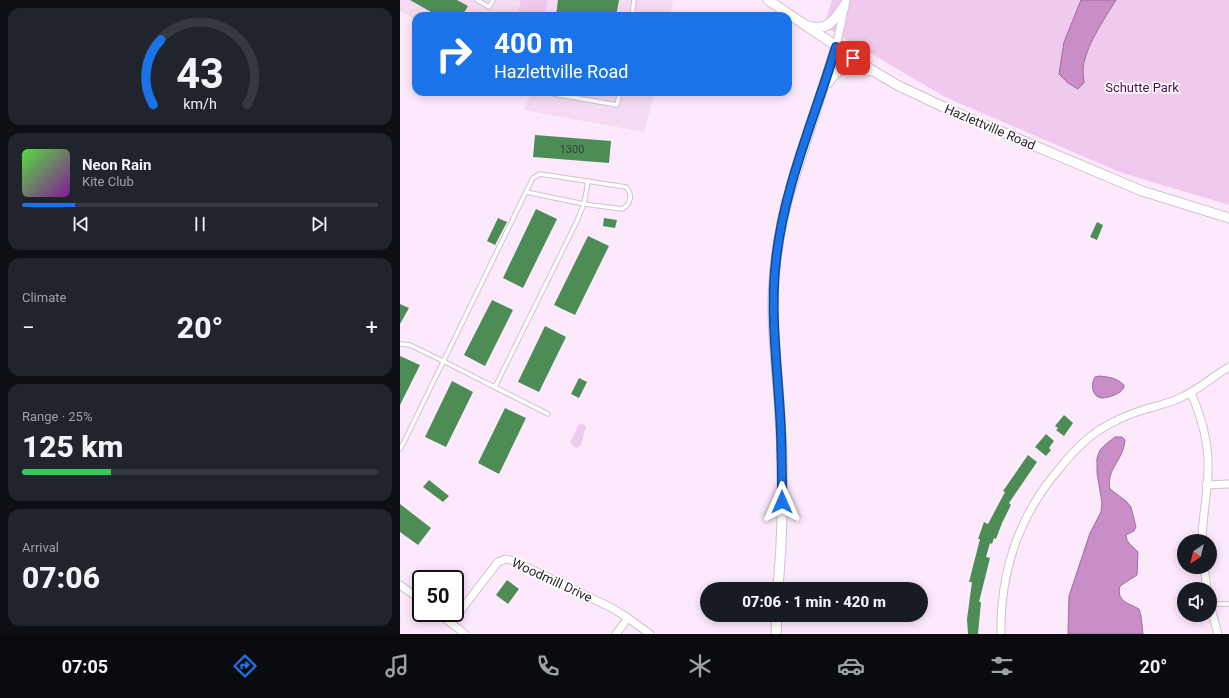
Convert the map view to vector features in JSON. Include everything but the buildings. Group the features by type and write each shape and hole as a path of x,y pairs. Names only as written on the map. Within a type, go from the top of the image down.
{"main road":[{"name":"Hazlettville Road","path":"768,0 785,12"},
{"path":"804,25 817,27 827,25 833,21 845,3"},
{"name":"Hazlettville Road","path":"792,17 879,74 898,85 950,110 1142,191 1229,218"},
{"path":"778,582 782,502 782,454 773,312 778,242 786,202 836,47"},
{"path":"821,94 833,76 840,70 855,68 879,74"},
{"path":"776,634 777,622"}],"street":[{"path":"836,47 845,3"},
{"path":"1001,634 1001,605 1011,552 1027,516 1055,473 1076,449 1100,430 1122,417 1171,402 1191,393 1229,367"},
{"path":"1191,393 1201,416 1205,432 1208,465 1202,534"},
{"path":"1206,485 1229,484"},
{"name":"Woodmill Drive","path":"451,623 498,562 506,559 514,561 628,618 650,634"},
{"path":"400,585 412,594"},
{"path":"616,634 628,618"},
{"path":"1215,622 1218,634"},
{"path":"451,623 465,634"}],"lane":[{"path":"477,0 489,7 493,0"},
{"path":"632,12 634,0"},
{"path":"566,96 618,105 619,96"},
{"path":"400,449 443,361 526,192 533,178 540,174 626,187 631,194 630,201 627,206 622,209 584,204 526,192"},
{"path":"495,387 584,204 588,181"},
{"path":"400,344 410,345 548,414"},
{"path":"1217,604 1229,604"}],"shaded area":[{"path":"400,0 521,0 518,12 412,12 412,18 400,11"},
{"path":"548,0 673,0 671,12 546,12"},
{"path":"1081,0 1116,0 1101,24 1087,52 1083,70 1084,83 1078,89 1068,83 1059,74 1064,42"},
{"path":"530,96 654,96 644,132 523,110"},
{"path":"1099,376 1116,379 1124,385 1124,388 1119,393 1112,396 1102,398 1098,397 1094,392 1093,383 1095,377"},
{"path":"1115,437 1122,437 1125,440 1124,448 1110,476 1110,489 1126,501 1131,507 1136,527 1134,531 1126,535 1126,538 1138,552 1137,575 1120,586 1119,591 1121,598 1124,601 1139,609 1143,634 1068,634 1069,596 1090,533 1101,512 1102,503 1097,473 1097,458 1100,450"}],"green space":[{"path":"521,0 548,0 546,12 518,12"},
{"name":"Schutte Park","path":"832,0 1229,0 1229,205 1122,173 945,97 824,26"},
{"path":"579,424 585,425 586,427 581,445 576,448 570,442"}],"route":[{"path":"782,502 782,454 773,312 778,242 786,202 793,178 836,47 853,58"}]}
